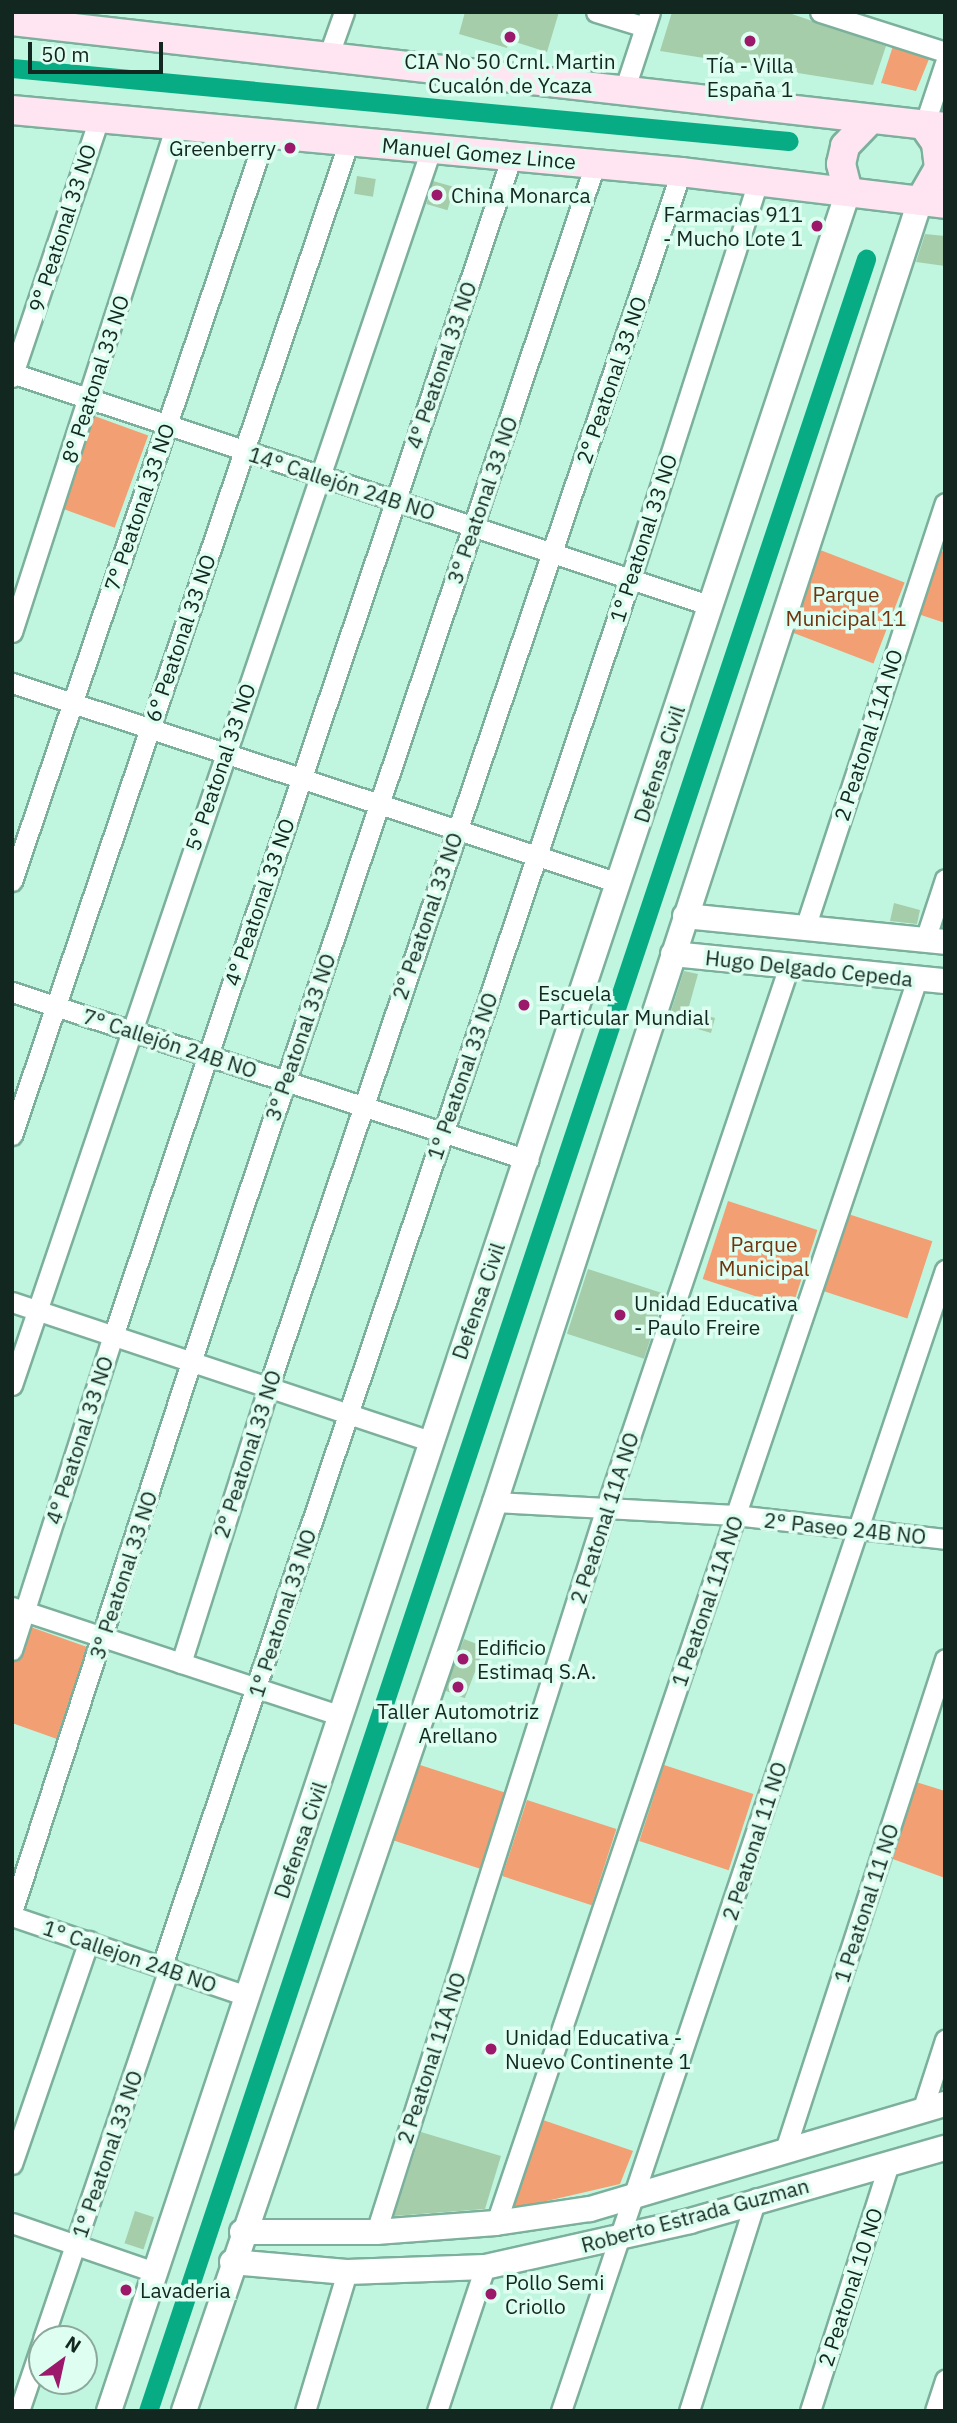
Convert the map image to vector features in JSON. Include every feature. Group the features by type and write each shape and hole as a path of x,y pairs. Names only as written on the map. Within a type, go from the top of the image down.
{"main road":[{"path":"19,18 106,22 328,57 624,91 864,125 935,126 939,168 923,201"},
{"name":"Manuel Gomez Lince","path":"13,112 681,172 757,184 849,187 923,201"},
{"path":"849,187 845,146 864,125"}],"street":[{"path":"328,57 344,12"},
{"path":"596,12 648,20 624,91"},
{"path":"820,12 945,52"},
{"path":"935,126 945,63"},
{"name":"9° Peatonal 33 NO","path":"13,375 99,118"},
{"name":"8° Peatonal 33 NO","path":"12,632 176,125"},
{"name":"7° Peatonal 33 NO","path":"12,881 266,134"},
{"name":"6° Peatonal 33 NO","path":"12,1135 349,141"},
{"name":"5° Peatonal 33 NO","path":"12,1385 431,149"},
{"name":"4° Peatonal 33 NO","path":"12,1650 19,1609 512,156"},
{"name":"3° Peatonal 33 NO","path":"12,1914 191,1362 595,164"},
{"name":"2° Peatonal 33 NO","path":"181,1663 268,1388 362,1106 681,172"},
{"name":"1° Peatonal 33 NO","path":"48,2325 347,1414 630,580 757,184"},
{"name":"Defensa Civil","path":"108,2411 341,1716 429,1441 528,1160 849,187"},
{"path":"184,2411 242,2232 495,1502 685,916 923,201"},
{"name":"14° Callejón 24B NO","path":"13,375 711,606"},
{"name":"2 Peatonal 11A NO","path":"805,928 945,503"},
{"path":"12,683 620,883"},
{"path":"935,941 945,879"},
{"name":"Hugo Delgado Cepeda","path":"685,916 935,941"},
{"name":"Hugo Delgado Cepeda","path":"673,954 945,981"},
{"name":"2 Peatonal 11A NO","path":"376,2232 606,1508 789,966"},
{"name":"1 Peatonal 11A NO","path":"496,2223 917,979"},
{"name":"7° Callejón 24B NO","path":"12,992 131,1028 528,1160"},
{"name":"2 Peatonal 11 NO","path":"561,2411 608,2239 637,2193 945,1270"},
{"path":"12,1303 429,1441"},
{"name":"2° Paseo 24B NO","path":"495,1502 735,1515 945,1539"},
{"path":"19,1609 341,1716"},
{"name":"1 Peatonal 11 NO","path":"786,2147 945,1659"},
{"name":"1° Callejon 24B NO","path":"12,1914 247,1996"},
{"path":"12,2164 89,1941"},
{"path":"933,2108 945,2039"},
{"name":"Roberto Estrada Guzman","path":"242,2232 376,2232 496,2223 590,2208 786,2147 933,2108"},
{"name":"Roberto Estrada Guzman","path":"232,2262 347,2272 485,2267 690,2221 756,2198 945,2148"},
{"name":"2 Peatonal 10 NO","path":"810,2411 889,2163"},
{"path":"673,2180 666,2195 666,2211 690,2221"},
{"path":"689,2411 756,2198"},
{"path":"590,2208 601,2212 607,2222 608,2239"},
{"path":"12,2223 154,2272"},
{"path":"437,2411 485,2267"},
{"path":"305,2411 347,2272"},
{"path":"935,2411 945,2380"},
{"name":"1° Peatonal 33 NO","path":"19,2411 28,2385"}],"green space":[{"path":"893,46 929,59 916,91 881,83"},
{"path":"89,414 148,436 115,528 55,506"},
{"name":"Parque Municipal 11","path":"815,548 905,582 873,664 784,629"},
{"path":"938,550 945,552 945,623 918,614"},
{"name":"Parque Municipal","path":"728,1201 817,1230 792,1308 703,1279"},
{"name":"Parque Municipal","path":"842,1212 932,1241 907,1318 817,1289"},
{"path":"25,1625 87,1647 57,1739 12,1723 12,1664"},
{"path":"417,1764 506,1793 482,1869 392,1840"},
{"path":"664,1765 753,1794 729,1870 639,1841"},
{"path":"916,1782 945,1791 945,1878 890,1858"},
{"path":"527,1800 616,1829 592,1905 502,1876"},
{"path":"543,2120 633,2151 620,2184 512,2209"}],"building":[{"name":"CIA No 50 Crnl. Martin Cucalón de Ycaza","path":"465,12 559,12 547,52 509,40 507,48 459,34"},
{"name":"Tía - Villa España 1","path":"672,12 786,12 886,46 873,85 660,51"},
{"path":"357,176 376,179 373,197 354,194"},
{"name":"China Monarca","path":"433,181 454,187 448,210 426,204"},
{"path":"925,234 945,236 945,266 916,262"},
{"path":"894,903 920,910 917,924 890,921"},
{"path":"684,971 698,974 688,1010 715,1018 711,1033 668,1020"},
{"name":"Unidad Educativa - Paulo Freire","path":"588,1269 665,1294 644,1359 567,1334"},
{"name":"Edificio Estimaq S.A.","path":"464,1639 485,1647 465,1698 444,1690"},
{"path":"421,2132 501,2156 485,2209 394,2216"},
{"path":"135,2211 154,2217 144,2250 124,2243"}],"waterway":[{"path":"12,68 789,141"},
{"path":"148,2411 866,259"}],"place":[{"name":"CIA No 50 Crnl. Martin Cucalón de Ycaza","path":"510,37"},
{"name":"Tía - Villa España 1","path":"750,41"},
{"name":"Greenberry","path":"290,148"},
{"name":"China Monarca","path":"437,195"},
{"name":"Farmacias 911 - Mucho Lote 1","path":"817,226"},
{"name":"Escuela Particular Mundial","path":"524,1005"},
{"name":"Unidad Educativa - Paulo Freire","path":"620,1315"},
{"name":"Edificio Estimaq S.A.","path":"463,1659"},
{"name":"Taller Automotriz Arellano","path":"458,1687"},
{"name":"Unidad Educativa - Nuevo Continente 1","path":"491,2049"},
{"name":"Lavaderia","path":"126,2290"},
{"name":"Pollo Semi Criollo","path":"491,2294"}]}
